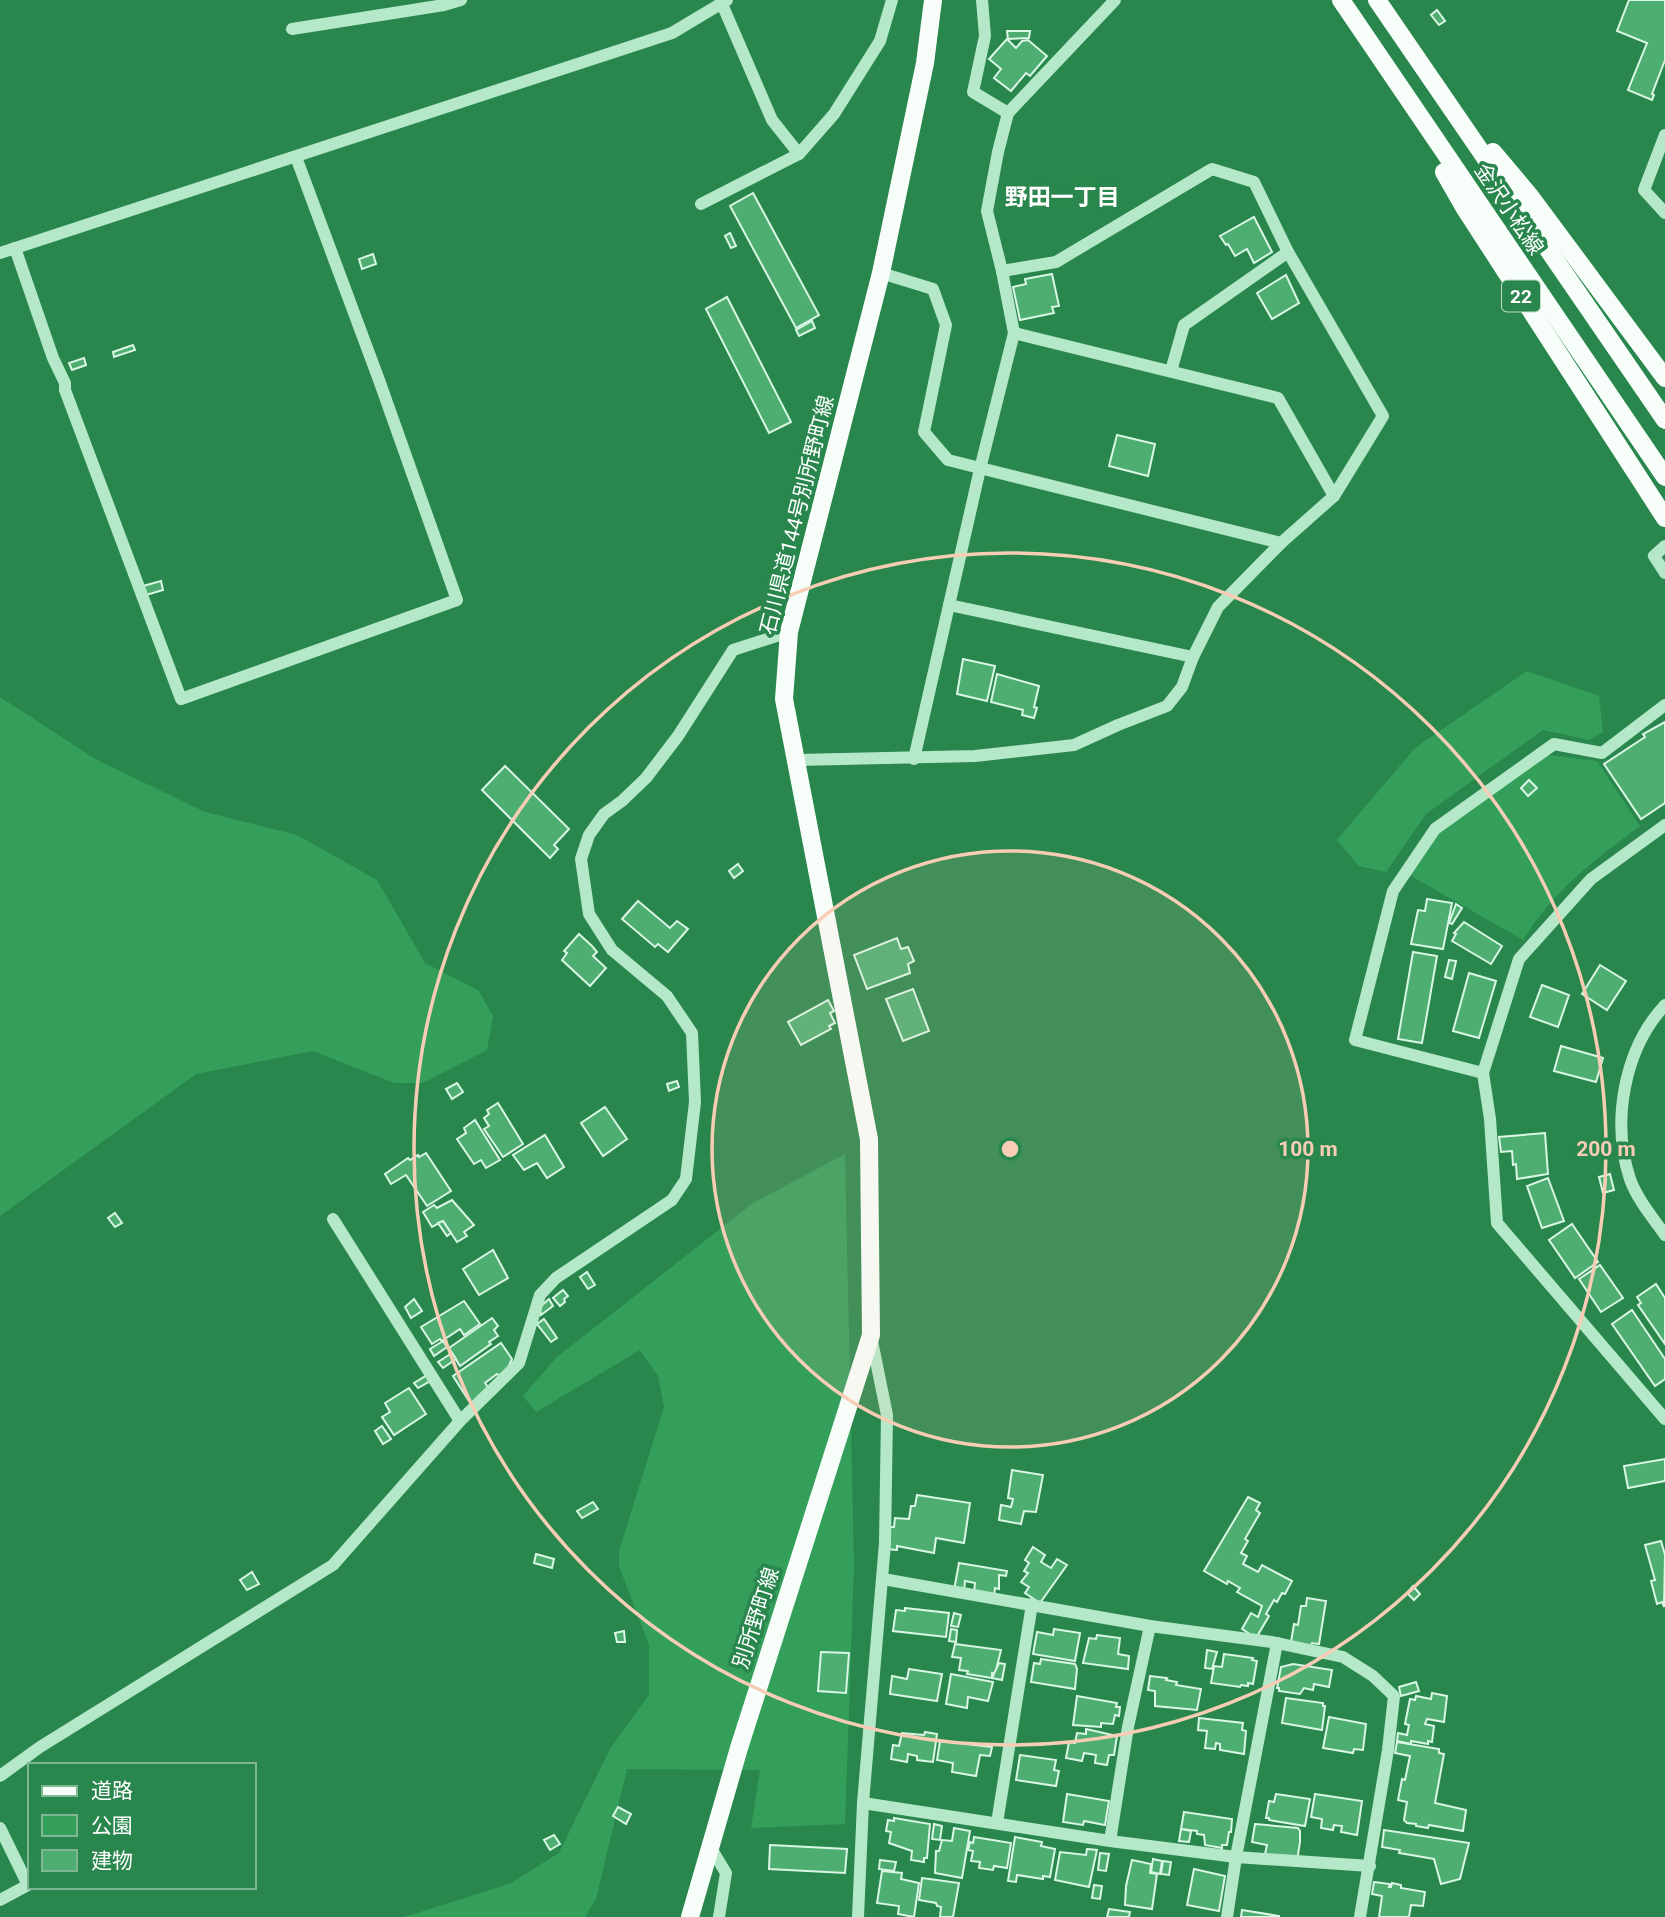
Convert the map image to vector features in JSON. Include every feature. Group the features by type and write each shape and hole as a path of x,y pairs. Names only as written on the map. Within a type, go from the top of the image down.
{"main road":[{"name":"石川県道144号別所野町線","path":"871,1335 869,1139 784,699 789,632 881,273 925,63 933,0"},
{"name":"金沢小松線","path":"1341,0 1665,477"},
{"name":"金沢小松線","path":"1377,0 1665,420"},
{"name":"22","path":"1385,68 1464,207 1665,518"},
{"name":"22","path":"1430,77 1530,196 1665,378"},
{"name":"別所野町線","path":"690,1917 739,1748 871,1335"}],"street":[{"path":"292,29 461,0"},
{"path":"701,205 799,154 834,114 880,41 892,0"},
{"path":"982,0 985,36 973,92 1008,113"},
{"path":"914,759 979,468 1014,333 987,211 1008,113 1115,0"},
{"path":"0,253 672,33 724,2 772,120 799,154"},
{"path":"1665,135 1644,190 1665,213"},
{"path":"15,248 53,358 65,383 65,390 181,699 457,600 296,157"},
{"path":"797,760 975,756 1074,746 1167,706 1182,687 1193,657 1218,607 1281,543 1334,495 1383,416 1288,252 1254,182 1212,169 1056,262 1002,271"},
{"path":"1171,371 1184,325 1288,252"},
{"path":"881,273 933,289 946,325 924,432 948,460 1281,543"},
{"path":"1014,333 1278,398 1334,495"},
{"path":"1665,546 1654,556 1665,573"},
{"path":"949,605 1193,657"},
{"path":"0,1776 40,1747 333,1565 460,1421 519,1363 540,1295 556,1278 672,1200 686,1179 695,1102 692,1033 667,996 612,950 589,914 581,859 589,835 604,814 646,778 678,736 733,650 789,632"},
{"path":"1483,1073 1355,1040 1393,891 1435,829 1554,744 1602,752 1665,705"},
{"path":"1665,825 1591,878 1519,960 1483,1073 1490,1119 1496,1223 1665,1419"},
{"path":"1665,1005 1656,1014 1631,1060 1622,1107 1622,1144 1630,1181 1665,1235"},
{"path":"333,1219 460,1421"},
{"path":"858,1917 863,1803 885,1543 887,1415 871,1335"},
{"path":"883,1579 1150,1626 1277,1643 1343,1657 1373,1676 1394,1696 1370,1866 1360,1917"},
{"path":"998,1823 1032,1604"},
{"path":"1110,1841 1129,1727 1150,1626"},
{"path":"1227,1917 1277,1643"},
{"path":"863,1803 1110,1841 1236,1857 1370,1866"},
{"path":"0,1828 28,1885 0,1900"},
{"path":"711,1848 726,1873 719,1917"}],"green space":[{"path":"1527,671 1599,696 1603,732 1589,740 1543,730 1426,814 1386,872 1359,866 1337,840 1415,748"},
{"path":"0,697 97,760 205,812 297,835 377,880 425,963 478,990 493,1016 487,1050 423,1083 394,1083 313,1051 196,1074 0,1216"},
{"path":"1541,754 1597,761 1640,826 1591,864 1562,891 1523,940 1406,873 1435,829"},
{"path":"845,1154 854,1566 845,1824 751,1828 760,1770 627,1769 596,1899 585,1917 404,1917 509,1884 559,1853 611,1747 649,1695 649,1645 619,1566 619,1551 664,1407 658,1376 640,1350 536,1412 523,1396 557,1357 753,1203"}],"building":[{"path":"1629,0 1665,0 1665,60 1652,100 1628,90 1647,43 1617,31"},
{"path":"1437,10 1445,21 1439,25 1431,15"},
{"path":"1007,31 1030,31 1029,38 1008,39"},
{"path":"1007,39 1016,48 1022,41 1028,40 1047,56 1030,76 1026,73 1011,91 994,78 1001,69 989,59"},
{"path":"753,193 819,315 796,328 730,206"},
{"path":"1254,217 1272,252 1254,263 1247,249 1235,256 1220,236"},
{"path":"730,233 736,246 731,248 725,236"},
{"path":"373,254 376,264 362,269 359,259"},
{"path":"1052,274 1059,306 1052,307 1054,313 1020,320 1013,287 1026,284 1025,279"},
{"path":"1286,275 1299,303 1272,319 1257,293"},
{"path":"727,297 791,422 769,433 706,309"},
{"path":"812,321 815,328 799,336 796,330"},
{"path":"133,345 135,350 114,357 113,352"},
{"path":"84,358 86,365 72,370 69,363"},
{"path":"1117,435 1155,444 1148,476 1109,466"},
{"path":"161,581 163,590 146,595 143,586"},
{"path":"963,659 995,666 987,701 957,694"},
{"path":"997,674 1039,686 1034,718 1022,715 1023,710 991,702"},
{"path":"1665,722 1665,803 1641,819 1604,764 1645,737 1643,734"},
{"path":"505,766 569,829 554,845 558,849 550,858 482,790"},
{"path":"1529,780 1537,788 1528,796 1521,788"},
{"path":"738,864 743,871 734,878 729,871"},
{"path":"1427,899 1452,903 1443,949 1411,944 1418,910 1425,911"},
{"path":"638,901 670,928 677,921 688,929 668,952 658,944 655,947 622,919"},
{"path":"1456,904 1462,908 1452,924 1449,923"},
{"path":"1464,922 1502,946 1491,964 1452,941 1456,934 1454,933"},
{"path":"579,934 597,952 593,956 606,968 590,986 562,960 567,953 564,951"},
{"path":"897,938 901,949 908,947 914,961 908,964 910,973 867,989 854,955"},
{"path":"1413,952 1437,956 1422,1043 1398,1039"},
{"path":"1449,960 1456,961 1452,979 1445,977"},
{"path":"1600,965 1626,981 1607,1010 1582,994"},
{"path":"1469,973 1496,981 1479,1038 1453,1031"},
{"path":"1542,985 1569,995 1558,1027 1530,1017"},
{"path":"913,989 929,1031 903,1041 886,999"},
{"path":"828,1000 834,1011 830,1013 835,1023 829,1026 831,1029 801,1045 788,1022"},
{"path":"1561,1046 1603,1058 1596,1082 1554,1071"},
{"path":"677,1081 679,1087 669,1091 667,1084"},
{"path":"457,1083 463,1092 452,1099 446,1089"},
{"path":"498,1103 523,1144 503,1157 484,1129 489,1126 484,1118 489,1114 487,1110"},
{"path":"605,1107 627,1139 603,1156 581,1123"},
{"path":"475,1120 500,1160 486,1168 481,1160 474,1164 457,1139 466,1133 464,1128"},
{"path":"1545,1133 1548,1174 1517,1179 1512,1151 1501,1152 1499,1137"},
{"path":"545,1135 564,1167 547,1178 537,1163 524,1170 513,1155"},
{"path":"426,1153 451,1191 427,1206 406,1175 391,1184 385,1174 408,1158 410,1160"},
{"path":"1610,1174 1614,1190 1603,1193 1599,1177"},
{"path":"1548,1178 1564,1221 1542,1228 1527,1186"},
{"path":"452,1200 474,1225 464,1232 467,1236 457,1242 443,1221 432,1227 423,1212 434,1205 437,1208"},
{"path":"115,1213 122,1223 115,1227 108,1218"},
{"path":"443,1221 451,1233 447,1236 438,1223"},
{"path":"1572,1224 1598,1262 1575,1278 1549,1240"},
{"path":"493,1250 508,1278 479,1295 463,1269"},
{"path":"1600,1265 1623,1298 1601,1312 1579,1279"},
{"path":"587,1272 595,1285 588,1289 580,1277"},
{"path":"1656,1284 1665,1298 1665,1344 1638,1305 1641,1303 1637,1297"},
{"path":"563,1290 568,1296 560,1306 553,1298"},
{"path":"414,1299 422,1311 411,1318 405,1307"},
{"path":"549,1299 553,1306 541,1315 540,1307"},
{"path":"464,1301 480,1324 464,1335 460,1329 432,1344 421,1327"},
{"path":"1632,1310 1665,1359 1665,1379 1655,1386 1612,1324"},
{"path":"492,1318 498,1326 494,1330 498,1336 460,1366 449,1348"},
{"path":"544,1319 557,1338 551,1342 537,1324"},
{"path":"443,1341 447,1347 434,1356 430,1349"},
{"path":"501,1343 512,1359 503,1378 497,1374 485,1383 490,1390 471,1404 453,1376"},
{"path":"452,1353 456,1359 443,1368 438,1362"},
{"path":"429,1374 432,1380 418,1388 414,1383"},
{"path":"409,1388 426,1414 394,1435 382,1417 390,1412 385,1403"},
{"path":"382,1426 391,1439 383,1444 375,1431"},
{"path":"1665,1459 1665,1481 1628,1488 1624,1466"},
{"path":"1012,1470 1043,1475 1036,1512 1024,1511 1021,1524 999,1520 1001,1505 1011,1507 1013,1499 1008,1498"},
{"path":"917,1495 970,1503 964,1543 936,1538 934,1553 897,1546 897,1550 886,1549 890,1527 894,1527 895,1518 909,1519 911,1506 915,1506"},
{"path":"1248,1497 1260,1503 1256,1510 1260,1513 1245,1539 1248,1541 1241,1553 1247,1556 1243,1564 1258,1572 1262,1565 1292,1581 1285,1594 1282,1593 1277,1602 1274,1600 1266,1614 1269,1616 1256,1638 1242,1629 1251,1613 1258,1617 1262,1606 1237,1592 1240,1588 1204,1571"},
{"path":"593,1502 598,1509 582,1518 577,1511"},
{"path":"1661,1541 1665,1555 1664,1607 1662,1602 1657,1604 1651,1581 1655,1580 1645,1545"},
{"path":"1033,1547 1045,1555 1041,1562 1051,1568 1057,1559 1067,1565 1040,1603 1025,1593 1029,1587 1021,1582 1028,1573 1024,1571 1029,1563 1025,1560"},
{"path":"536,1554 554,1559 552,1568 534,1563"},
{"path":"959,1563 1007,1571 1006,1576 999,1575 999,1589 995,1588 994,1596 974,1593 975,1583 965,1581 964,1592 954,1590"},
{"path":"252,1572 259,1584 247,1590 240,1580"},
{"path":"1413,1586 1420,1594 1414,1600 1407,1593"},
{"path":"1307,1598 1326,1601 1319,1644 1312,1643 1311,1646 1291,1642 1294,1624 1298,1625 1301,1606 1306,1606"},
{"path":"905,1608 949,1613 946,1637 893,1631 896,1610 905,1611"},
{"path":"954,1613 961,1615 958,1627 951,1626"},
{"path":"951,1629 957,1630 956,1642 949,1641"},
{"path":"1054,1629 1080,1633 1075,1661 1033,1654 1037,1632 1053,1635"},
{"path":"624,1631 625,1642 617,1642 615,1633"},
{"path":"1097,1635 1120,1638 1118,1654 1129,1656 1128,1669 1083,1663 1089,1638 1096,1639"},
{"path":"955,1644 1001,1650 992,1678 959,1670 961,1658 952,1657"},
{"path":"1207,1650 1217,1652 1212,1669 1205,1668"},
{"path":"821,1652 849,1653 846,1693 818,1691"},
{"path":"1224,1654 1253,1658 1252,1660 1257,1661 1253,1684 1240,1687 1211,1683 1214,1666 1222,1667"},
{"path":"1041,1659 1075,1664 1075,1689 1031,1682 1034,1663 1040,1664"},
{"path":"999,1663 1005,1664 1002,1680 992,1678"},
{"path":"1293,1664 1332,1670 1329,1687 1314,1684 1313,1690 1304,1688 1300,1694 1279,1691 1277,1688 1281,1667"},
{"path":"909,1669 942,1674 937,1701 890,1694 892,1676 907,1679"},
{"path":"951,1674 993,1682 988,1701 968,1697 967,1708 946,1704"},
{"path":"1150,1676 1167,1678 1166,1680 1177,1682 1176,1685 1201,1689 1197,1710 1155,1706 1155,1691 1148,1690"},
{"path":"1416,1682 1419,1691 1401,1696 1399,1687"},
{"path":"1432,1693 1447,1696 1444,1722 1427,1719 1425,1724 1434,1726 1432,1742 1428,1741 1428,1744 1411,1741 1411,1744 1397,1741 1398,1733 1407,1735 1409,1725 1405,1724 1410,1699 1415,1700 1416,1696 1431,1699"},
{"path":"1077,1696 1117,1703 1116,1707 1120,1707 1119,1716 1115,1715 1113,1724 1101,1723 1101,1727 1073,1725"},
{"path":"1286,1698 1323,1703 1325,1706 1322,1730 1282,1723"},
{"path":"1329,1717 1366,1724 1363,1750 1354,1749 1353,1753 1323,1748"},
{"path":"1199,1718 1243,1723 1242,1730 1246,1731 1244,1754 1220,1750 1220,1744 1216,1743 1215,1749 1205,1748 1207,1731 1198,1730"},
{"path":"1086,1729 1117,1736 1114,1755 1109,1755 1107,1765 1095,1763 1096,1755 1084,1753 1082,1761 1066,1758 1069,1742 1075,1743 1077,1733 1086,1734"},
{"path":"925,1732 937,1734 933,1762 917,1760 917,1756 908,1754 907,1762 891,1759 893,1745 899,1746 902,1733 924,1735"},
{"path":"940,1741 992,1747 990,1756 980,1755 976,1776 952,1772 953,1763 937,1760"},
{"path":"1397,1742 1439,1749 1439,1753 1444,1754 1435,1803 1466,1810 1463,1831 1429,1825 1428,1828 1416,1826 1404,1820 1407,1802 1398,1800 1410,1756 1395,1753"},
{"path":"1020,1755 1056,1760 1054,1770 1059,1771 1056,1786 1016,1780"},
{"path":"1067,1794 1109,1801 1105,1825 1084,1821 1083,1825 1063,1822"},
{"path":"1276,1794 1310,1799 1305,1826 1266,1818 1269,1801 1274,1802"},
{"path":"1315,1794 1362,1801 1357,1835 1341,1832 1342,1826 1334,1825 1333,1830 1321,1828 1322,1819 1311,1817"},
{"path":"618,1807 631,1814 626,1824 613,1816"},
{"path":"1184,1812 1232,1819 1227,1845 1222,1845 1222,1848 1205,1845 1204,1835 1197,1834 1197,1831 1181,1829"},
{"path":"894,1818 930,1824 927,1858 924,1858 924,1862 911,1860 912,1851 889,1843 891,1832 886,1831 888,1820 894,1821"},
{"path":"934,1824 942,1826 940,1840 932,1839"},
{"path":"1255,1824 1298,1828 1300,1842 1297,1861 1265,1854 1267,1845 1252,1842"},
{"path":"954,1828 970,1831 962,1878 935,1873 936,1851 939,1851 942,1840 952,1841"},
{"path":"1181,1829 1191,1831 1189,1842 1179,1841"},
{"path":"1384,1830 1469,1843 1460,1879 1441,1884 1434,1859 1382,1847"},
{"path":"554,1835 560,1844 550,1850 544,1840"},
{"path":"974,1837 1011,1843 1007,1868 979,1868 980,1862 971,1861 973,1851 968,1850"},
{"path":"1015,1837 1042,1842 1041,1846 1055,1849 1050,1877 1043,1876 1043,1879 1017,1875 1016,1882 1008,1881"},
{"path":"770,1845 847,1849 845,1873 769,1869"},
{"path":"1087,1849 1097,1850 1089,1887 1055,1880 1060,1852 1086,1855"},
{"path":"1100,1853 1109,1854 1106,1871 1098,1870"},
{"path":"1153,1859 1162,1861 1160,1874 1151,1872"},
{"path":"880,1860 896,1862 894,1871 879,1869"},
{"path":"1132,1860 1151,1864 1150,1873 1157,1874 1152,1909 1125,1905"},
{"path":"1163,1861 1171,1862 1169,1875 1161,1874"},
{"path":"1194,1869 1225,1876 1219,1911 1187,1905"},
{"path":"882,1871 902,1873 901,1879 919,1883 914,1917 898,1914 899,1906 877,1903"},
{"path":"922,1878 959,1883 953,1917 940,1917 941,1907 936,1903 919,1900"},
{"path":"1374,1882 1390,1884 1389,1887 1392,1883 1401,1885 1401,1888 1425,1892 1423,1906 1411,1905 1409,1917 1379,1917 1382,1896 1372,1894"},
{"path":"1094,1885 1102,1886 1100,1899 1092,1898"},
{"path":"1109,1909 1130,1912 1129,1917 1107,1917"},
{"path":"1242,1910 1279,1916 1279,1917 1241,1917"}],"district":[{"name":"野田一丁目","path":"1062,197"}]}
